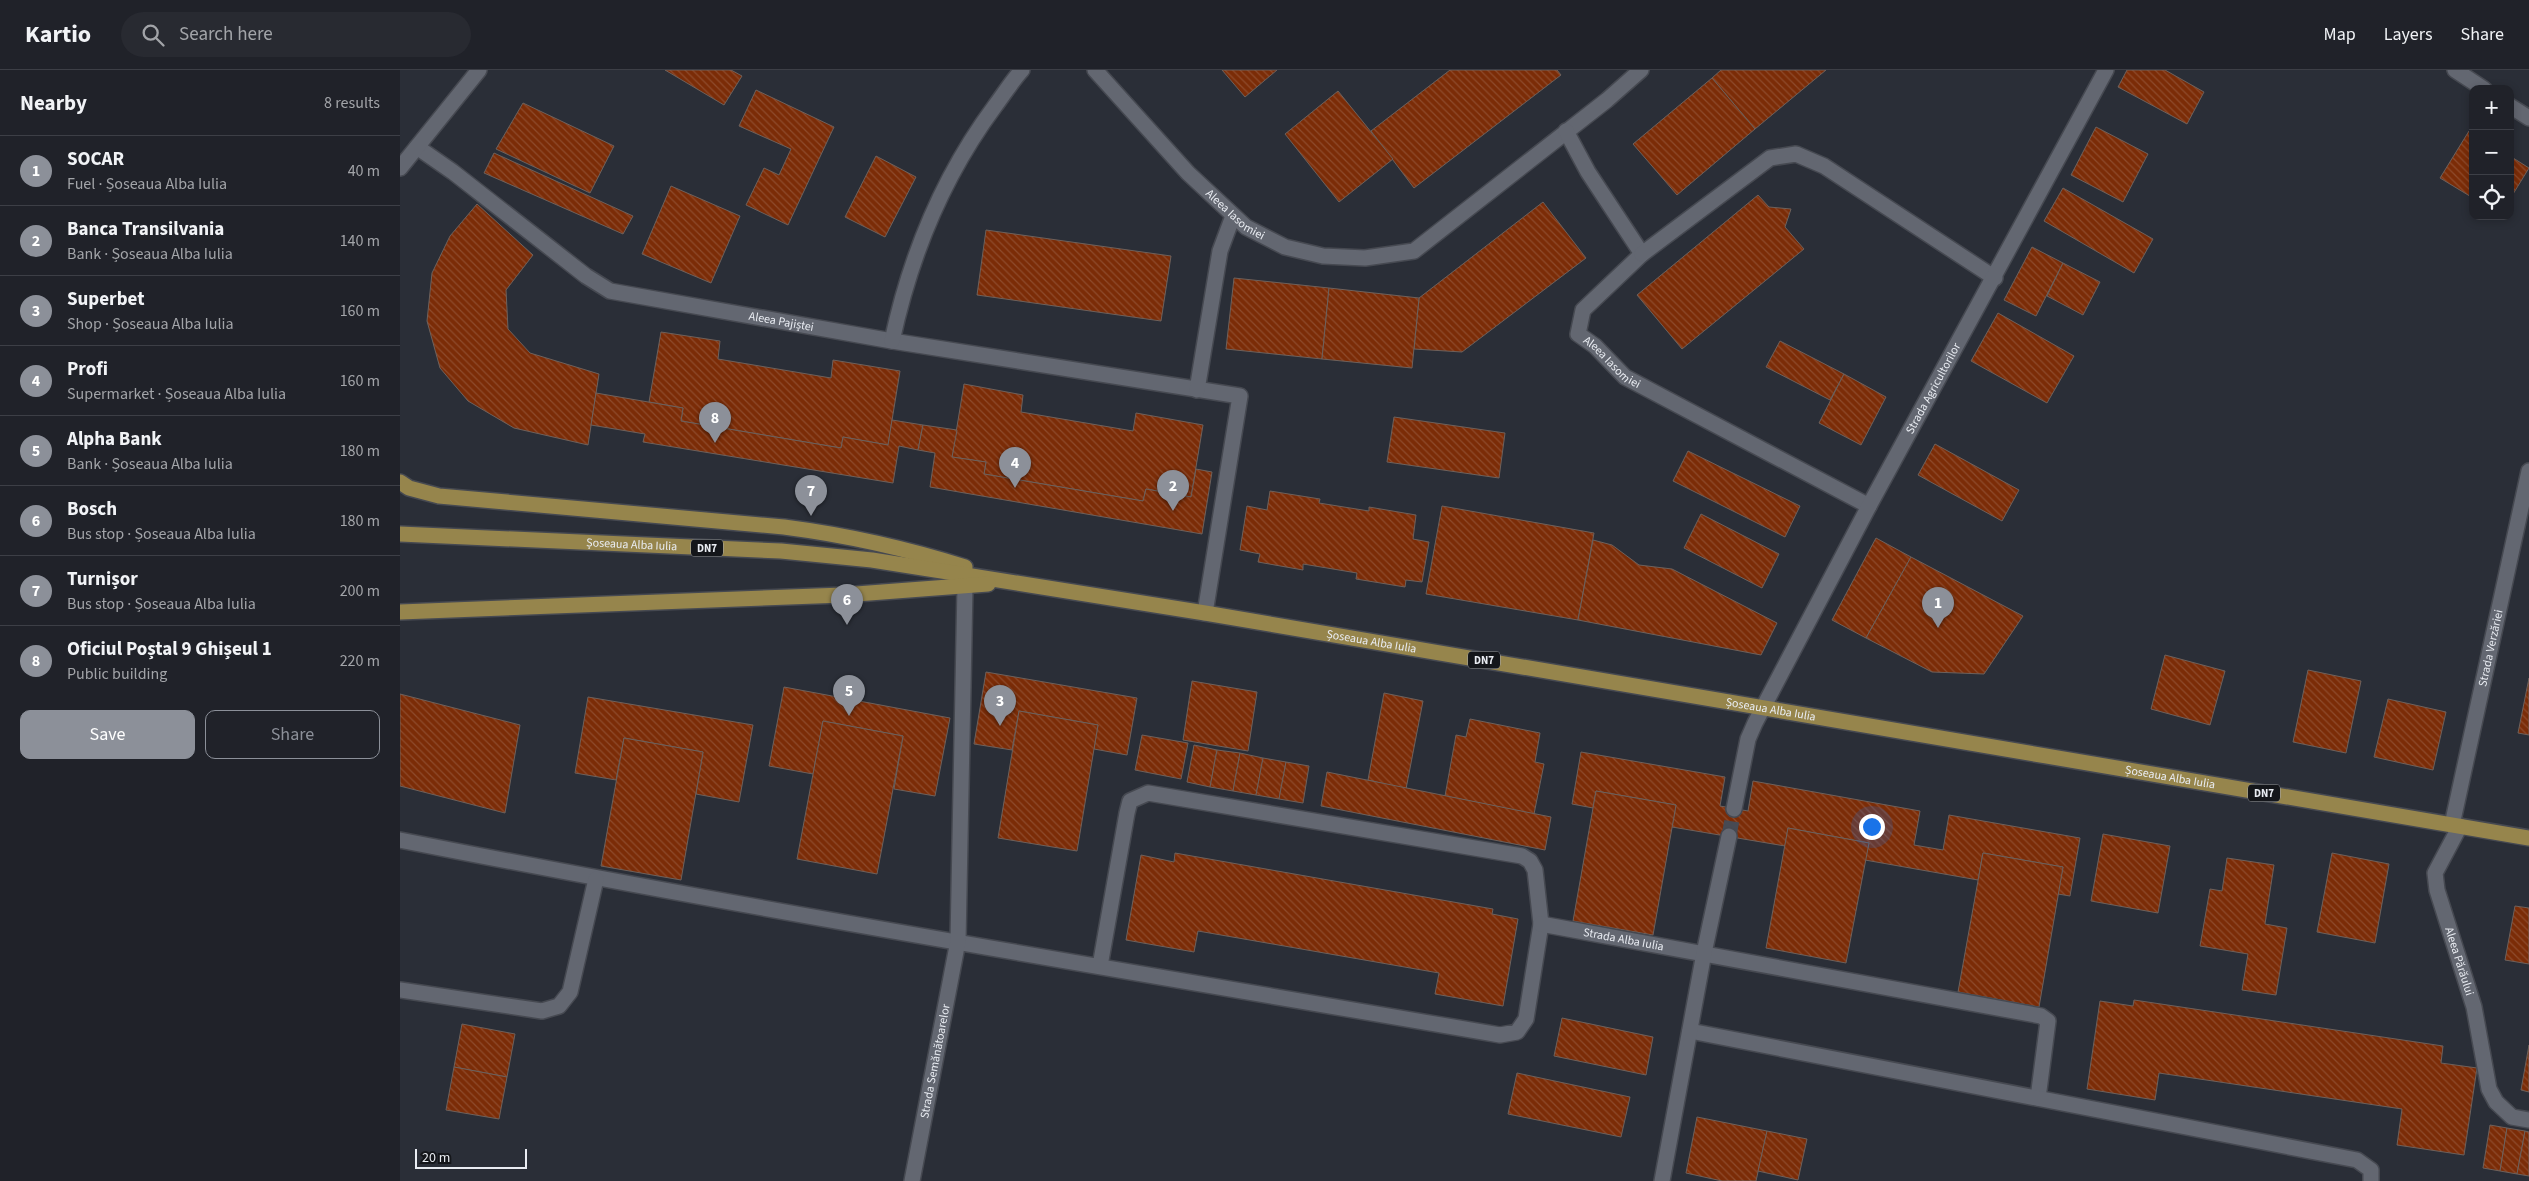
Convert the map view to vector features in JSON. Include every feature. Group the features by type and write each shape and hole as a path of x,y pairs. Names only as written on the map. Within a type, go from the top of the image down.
{"main road":[{"path":"400,482 409,488 438,496 784,526 839,534 919,552 1012,582"},
{"name":"Șoseaua Alba Iulia","path":"400,534 781,551 872,560 1205,613 2529,838"},
{"name":"Șoseaua Alba Iulia","path":"400,612 843,595 1012,582"}],"street":[{"path":"400,168 479,70"},
{"path":"1022,70 980,126 945,186 918,250 900,305 892,341 1240,396 1205,613"},
{"name":"Aleea Iasomiei","path":"1095,70 1188,173 1246,227 1285,248 1323,256 1366,258 1414,251 1607,100 1641,70"},
{"name":"Strada Agricultorilor","path":"1734,809 1748,739 1762,708 1869,506 1995,278 2106,70"},
{"path":"2455,70 2478,85"},
{"path":"2514,109 2529,118"},
{"path":"1566,131 1588,172 1642,254 1770,158 1796,154 1824,166 1995,278"},
{"name":"Aleea Pajiștei","path":"417,147 453,172 586,276 610,291 892,341"},
{"path":"1197,390 1220,251 1233,216"},
{"name":"Aleea Iasomiei","path":"1642,254 1583,310 1578,334 1594,346 1625,377 1869,506"},
{"name":"Strada Verzăriei","path":"2456,826 2529,471"},
{"name":"Strada Semănătoarelor","path":"912,1181 958,941 965,586"},
{"path":"400,840 596,878 1100,966 1500,1035 1517,1032 1526,1019 1541,924 1535,870 1530,861 1522,856 1148,793 1130,801 1100,966"},
{"name":"Aleea Părăului","path":"2456,826 2435,873 2437,890 2474,1007 2489,1089 2496,1102 2512,1117 2529,1120"},
{"path":"1662,1181 1704,953 1729,836"},
{"path":"400,990 542,1010 560,1006 570,992 596,878"},
{"name":"Strada Alba Iulia","path":"1541,924 2041,1016 2048,1021 2048,1034 2038,1098"},
{"path":"1690,1031 2357,1160 2371,1176"}],"building":[{"path":"665,70 731,70 742,76 724,105"},
{"path":"1222,70 1277,70 1245,97"},
{"path":"1450,70 1557,70 1561,75 1414,188 1371,131"},
{"path":"1721,70 1826,70 1755,129 1712,78"},
{"path":"2127,70 2165,70 2204,92 2187,124 2118,87"},
{"path":"1712,78 1755,129 1677,195 1633,144"},
{"path":"756,90 834,127 788,225 746,205 764,168 779,175 791,149 739,126"},
{"path":"1338,91 1393,159 1339,202 1285,134"},
{"path":"523,103 614,146 590,193 496,149"},
{"path":"2096,127 2148,154 2123,202 2071,175"},
{"path":"2469,131 2469,196 2440,178"},
{"path":"494,153 633,216 623,234 484,173"},
{"path":"876,156 916,177 885,237 845,217"},
{"path":"2514,159 2529,168 2514,192"},
{"path":"671,186 740,216 711,283 642,254"},
{"path":"2063,188 2153,239 2134,273 2044,221"},
{"path":"1758,195 1769,207 1791,209 1785,227 1804,249 1682,349 1637,295"},
{"path":"1543,202 1586,258 1462,352 1414,349 1419,298"},
{"path":"477,204 533,255 506,290 508,329 530,353 599,374 588,445 514,428 468,401 440,368 427,321 432,273 450,236"},
{"path":"986,230 1171,256 1161,321 977,295"},
{"path":"2032,247 2063,263 2036,316 2004,300"},
{"path":"2063,263 2100,282 2083,315 2047,296"},
{"path":"1234,278 1329,288 1322,359 1226,349"},
{"path":"1329,288 1419,298 1412,368 1322,359"},
{"path":"1998,313 2074,356 2047,403 1971,361"},
{"path":"661,332 720,341 718,359 831,378 833,360 900,371 888,445 843,437 841,448 681,421 683,408 649,402"},
{"path":"1780,341 1844,374 1830,400 1766,367"},
{"path":"1844,374 1886,397 1861,445 1819,423"},
{"path":"964,384 1023,395 1021,412 1133,431 1136,413 1203,425 1191,497 1146,489 1143,501 984,474 986,462 952,457"},
{"path":"596,393 683,408 681,421 841,448 843,437 888,445 892,420 923,425 918,450 899,446 893,483 643,442 645,434 591,425"},
{"path":"1394,417 1505,433 1499,478 1387,462"},
{"path":"923,425 957,430 952,457 986,462 984,474 1143,501 1146,489 1191,497 1196,469 1212,472 1202,534 930,487 935,453 918,450"},
{"path":"1935,444 2019,490 2002,521 1918,475"},
{"path":"1688,451 1800,506 1785,537 1673,481"},
{"path":"1270,491 1320,499 1319,503 1369,511 1369,507 1416,515 1413,539 1429,542 1422,582 1406,580 1405,587 1356,579 1357,573 1303,564 1303,570 1258,562 1260,554 1240,550 1247,506 1267,510"},
{"path":"1442,506 1594,533 1578,620 1426,594"},
{"path":"1701,514 1779,554 1762,588 1684,548"},
{"path":"1876,538 1911,557 1866,638 1832,620"},
{"path":"1593,540 1612,545 1639,565 1672,569 1777,623 1761,655 1578,620"},
{"path":"1911,557 2023,616 1984,674 1932,672 1866,638"},
{"path":"2165,655 2225,671 2210,725 2151,709"},
{"path":"2308,670 2361,681 2346,753 2293,742"},
{"path":"986,672 1137,698 1127,755 1094,749 1098,725 1019,711 1012,750 974,744"},
{"path":"2529,678 2529,735 2518,733"},
{"path":"1192,681 1257,692 1248,751 1183,740"},
{"path":"784,687 950,718 935,796 894,789 903,736 823,721 813,774 769,766"},
{"path":"1384,693 1423,701 1406,789 1368,780"},
{"path":"400,694 520,725 505,813 400,786"},
{"path":"588,697 753,725 739,802 696,794 703,752 624,738 616,780 575,773"},
{"path":"2388,699 2446,712 2433,770 2374,757"},
{"path":"1019,711 1098,725 1077,851 998,838"},
{"path":"1470,719 1540,733 1535,762 1544,764 1534,814 1445,796 1456,735 1466,737"},
{"path":"823,721 903,736 877,874 797,859"},
{"path":"1142,735 1188,743 1181,779 1135,770"},
{"path":"624,738 703,752 681,880 601,866"},
{"path":"1194,745 1217,750 1210,787 1187,782"},
{"path":"1217,750 1240,753 1233,791 1210,787"},
{"path":"1581,752 1725,777 1720,806 1748,811 1753,781 1920,811 1914,845 1943,850 1949,815 2080,838 2070,896 2058,894 2063,867 1983,853 1978,880 1865,860 1869,843 1788,828 1785,846 1672,827 1676,805 1596,791 1593,808 1572,804"},
{"path":"1240,753 1263,758 1256,795 1233,791"},
{"path":"1263,758 1286,762 1279,799 1256,795"},
{"path":"1286,762 1309,766 1303,803 1279,799"},
{"path":"1327,772 1551,817 1545,850 1321,806"},
{"path":"1596,791 1676,805 1653,935 1573,921"},
{"path":"1788,828 1869,843 1846,963 1766,948"},
{"path":"2103,834 2170,846 2158,913 2091,901"},
{"path":"1175,853 1493,909 1492,914 1518,919 1503,1006 1435,994 1439,973 1198,931 1194,952 1126,940 1141,855 1174,862"},
{"path":"1983,853 2063,867 2039,1007 1958,992"},
{"path":"2332,853 2389,864 2375,943 2317,932"},
{"path":"2227,858 2274,865 2265,924 2287,928 2276,995 2242,990 2248,954 2200,946 2210,889 2222,891"},
{"path":"2515,906 2529,908 2529,964 2505,960"},
{"path":"2134,1000 2443,1046 2441,1063 2477,1068 2464,1155 2397,1145 2402,1109 2159,1073 2155,1100 2087,1089 2100,1001 2133,1006"},
{"path":"1562,1018 1653,1037 1646,1075 1554,1056"},
{"path":"462,1024 515,1034 507,1077 454,1067"},
{"path":"2529,1045 2529,1092 2521,1090"},
{"path":"454,1067 507,1077 499,1119 446,1110"},
{"path":"1517,1073 1630,1097 1621,1137 1508,1114"},
{"path":"1697,1117 1767,1131 1756,1181 1722,1181 1686,1173"},
{"path":"2490,1125 2507,1128 2500,1171 2483,1168"},
{"path":"2507,1128 2525,1131 2517,1174 2500,1171"},
{"path":"1767,1131 1807,1139 1798,1180 1758,1171"},
{"path":"2525,1131 2529,1132 2529,1176 2517,1174"}],"tunnel":[{"path":"1729,836 1734,809"}],"place":[{"name":"Oficiul Poștal 9 Ghișeul 1","path":"715,443"},
{"name":"Profi","path":"1015,488"},
{"name":"Banca Transilvania","path":"1173,511"},
{"name":"Turnișor","path":"811,516"},
{"name":"Bosch","path":"847,625"},
{"name":"SOCAR","path":"1938,628"},
{"name":"Alpha Bank","path":"849,716"},
{"name":"Superbet","path":"1000,726"}]}
